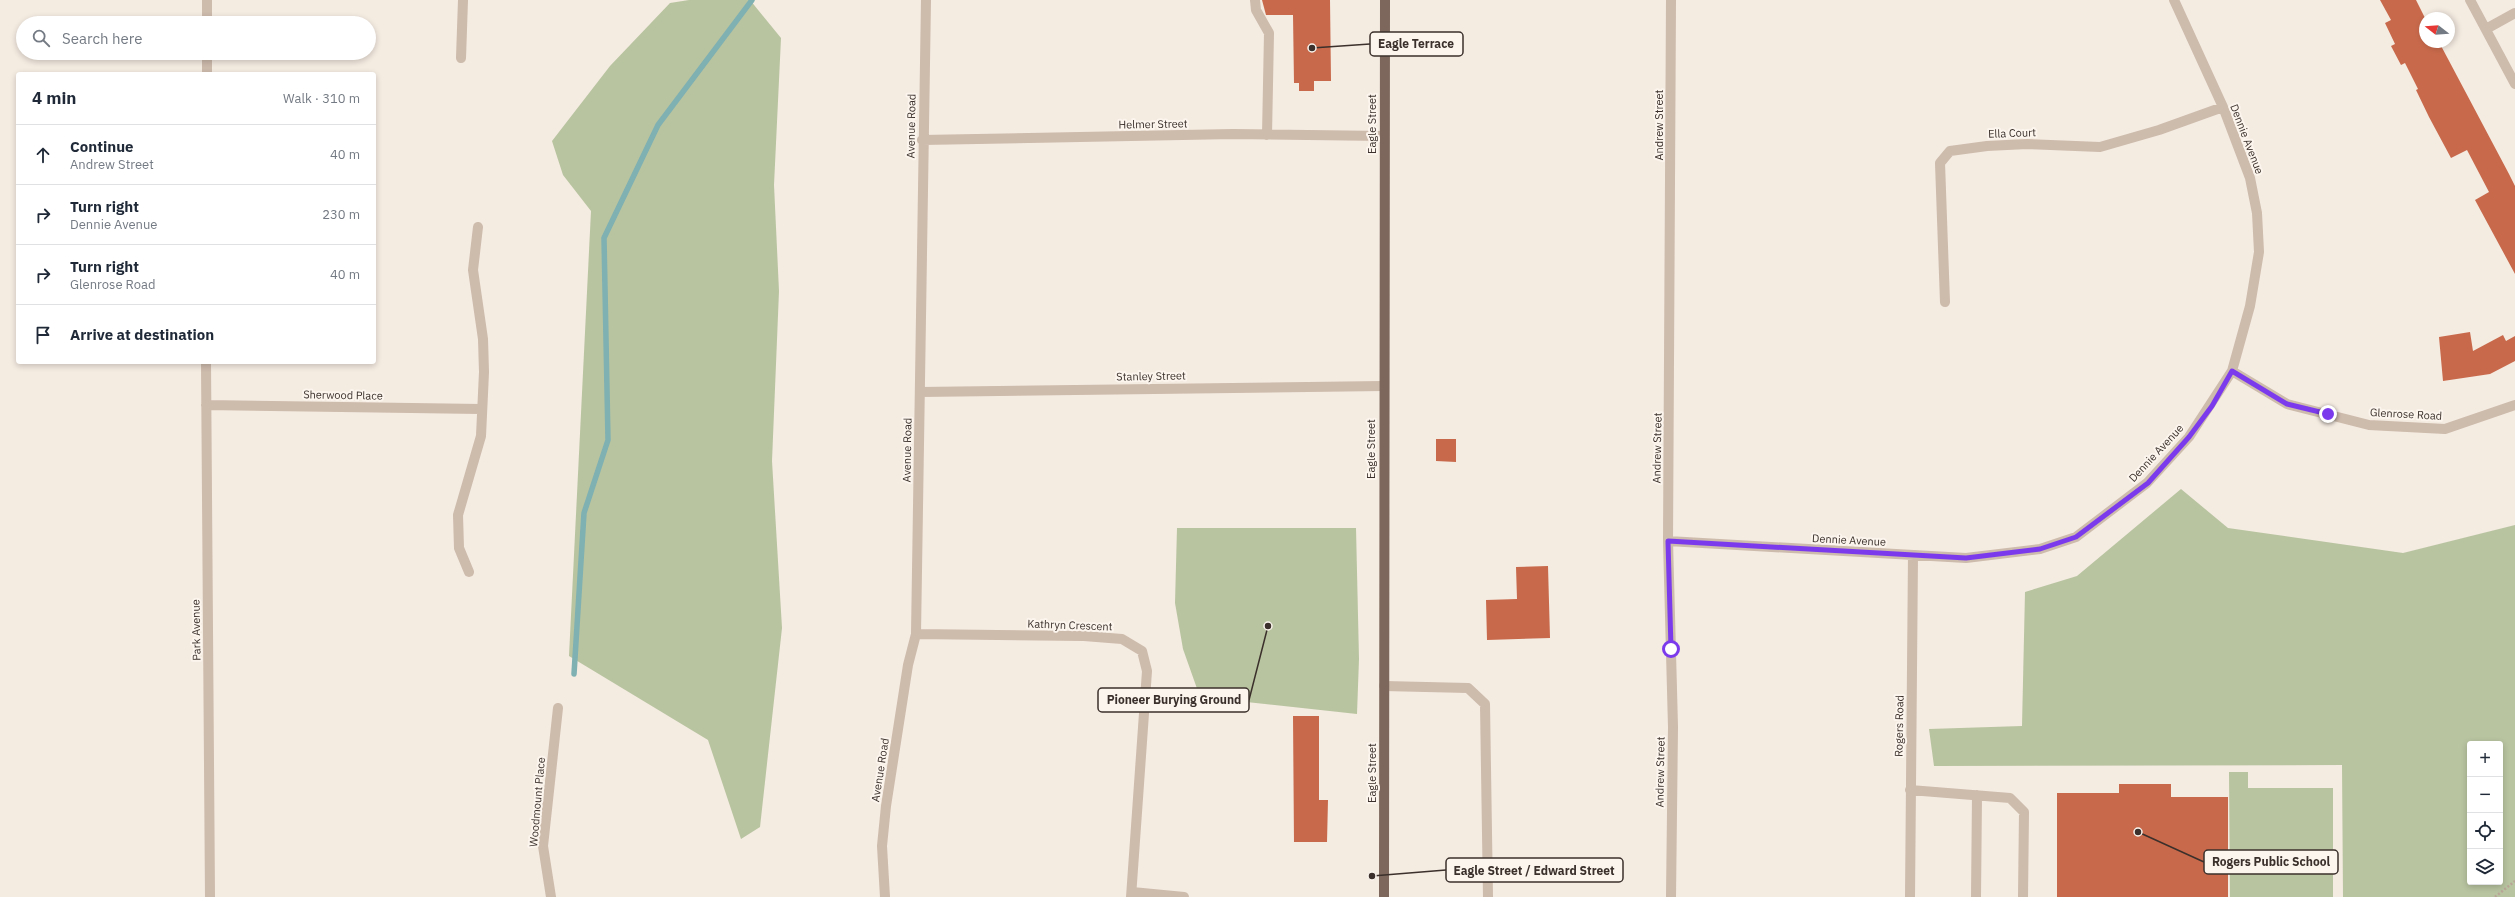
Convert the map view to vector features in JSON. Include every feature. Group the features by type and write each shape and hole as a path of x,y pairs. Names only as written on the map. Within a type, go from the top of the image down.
{"main road":[{"name":"Eagle Street","path":"1384,897 1383,386 1385,0"}],"street":[{"path":"207,0 207,16"},
{"path":"461,58 463,0"},
{"name":"Avenue Road","path":"885,897 882,846 886,806 908,665 916,634 922,140 926,0"},
{"path":"1256,0 1256,10 1268,34 1267,135"},
{"name":"Andrew Street","path":"1671,0 1668,541 1673,727 1671,897"},
{"name":"Dennie Avenue","path":"1668,541 1966,558 2040,549 2076,537 2148,483 2189,437 2212,406 2232,371 2250,306 2259,252 2257,213 2250,178 2223,107 2174,0"},
{"path":"2470,0 2515,84"},
{"path":"2486,29 2515,13"},
{"path":"207,60 207,72"},
{"name":"Ella Court","path":"1945,302 1940,163 1950,151 1987,146 2027,144 2100,147 2159,130 2223,107"},
{"name":"Helmer Street","path":"922,140 1267,135 1384,136"},
{"path":"470,572 459,548 458,515 481,436 481,409 484,372 483,338 473,270 478,227"},
{"name":"Park Avenue","path":"206,364 210,897"},
{"name":"Glenrose Road","path":"2232,371 2287,404 2369,425 2445,429 2515,405"},
{"name":"Stanley Street","path":"920,392 1383,386"},
{"name":"Sherwood Place","path":"206,406 481,409"},
{"name":"Rogers Road","path":"1910,897 1913,555"},
{"name":"Kathryn Crescent","path":"916,634 1084,636 1122,639 1142,651 1147,671 1132,894"},
{"path":"1384,686 1468,688 1485,704 1488,897"},
{"name":"Woodmount Place","path":"551,897 543,846 558,708"},
{"path":"1910,790 2010,798 2024,812 2023,897"},
{"path":"1976,897 1977,795"},
{"path":"1132,894 1184,897"}],"path":[{"path":"2495,897 2515,881"}],"green space":[{"path":"689,0 750,0 781,38 774,185 779,291 772,461 782,628 760,827 741,839 708,740 569,656 591,211 563,175 552,141 610,66 670,3"},
{"path":"2181,489 2228,528 2403,553 2515,525 2515,897 2343,897 2342,765 1934,766 1929,729 2022,726 2025,592 2077,576"},
{"path":"1177,528 1356,528 1359,659 1357,714 1200,697 1183,649 1175,603"},
{"path":"2229,772 2248,772 2248,788 2333,788 2333,897 2230,897"}],"building":[{"path":"1262,0 1330,0 1331,81 1314,81 1314,91 1299,91 1299,83 1294,83 1293,15 1266,15"},
{"path":"2380,0 2416,0 2422,12 2419,12 2419,48 2442,48 2515,186 2515,274 2475,200 2489,192 2467,150 2451,158 2429,117 2416,90 2418,89 2405,63 2401,65 2391,46 2395,44 2385,23 2391,20"},
{"path":"2470,332 2473,351 2503,335 2506,341 2515,336 2515,361 2490,374 2443,381 2439,337"},
{"path":"1436,439 1456,439 1456,462 1436,461"},
{"path":"1548,566 1550,638 1487,640 1486,600 1517,599 1516,567"},
{"path":"1293,716 1319,716 1319,800 1328,800 1327,842 1294,842"},
{"path":"2119,784 2171,784 2171,797 2228,797 2228,897 2057,897 2057,793 2119,793"}],"waterway":[{"path":"574,674 584,513 608,440 604,238 658,125 752,0"}],"place":[{"name":"Eagle Terrace","path":"1312,48"},
{"name":"Pioneer Burying Ground","path":"1268,626"},
{"name":"Rogers Public School","path":"2138,832"},
{"name":"Eagle Street / Edward Street","path":"1372,876"}],"route":[{"path":"1671,649 1668,541 1966,558 2040,549 2076,537 2108,515 2148,483 2189,437 2212,406 2232,371 2287,404 2328,414"}]}
